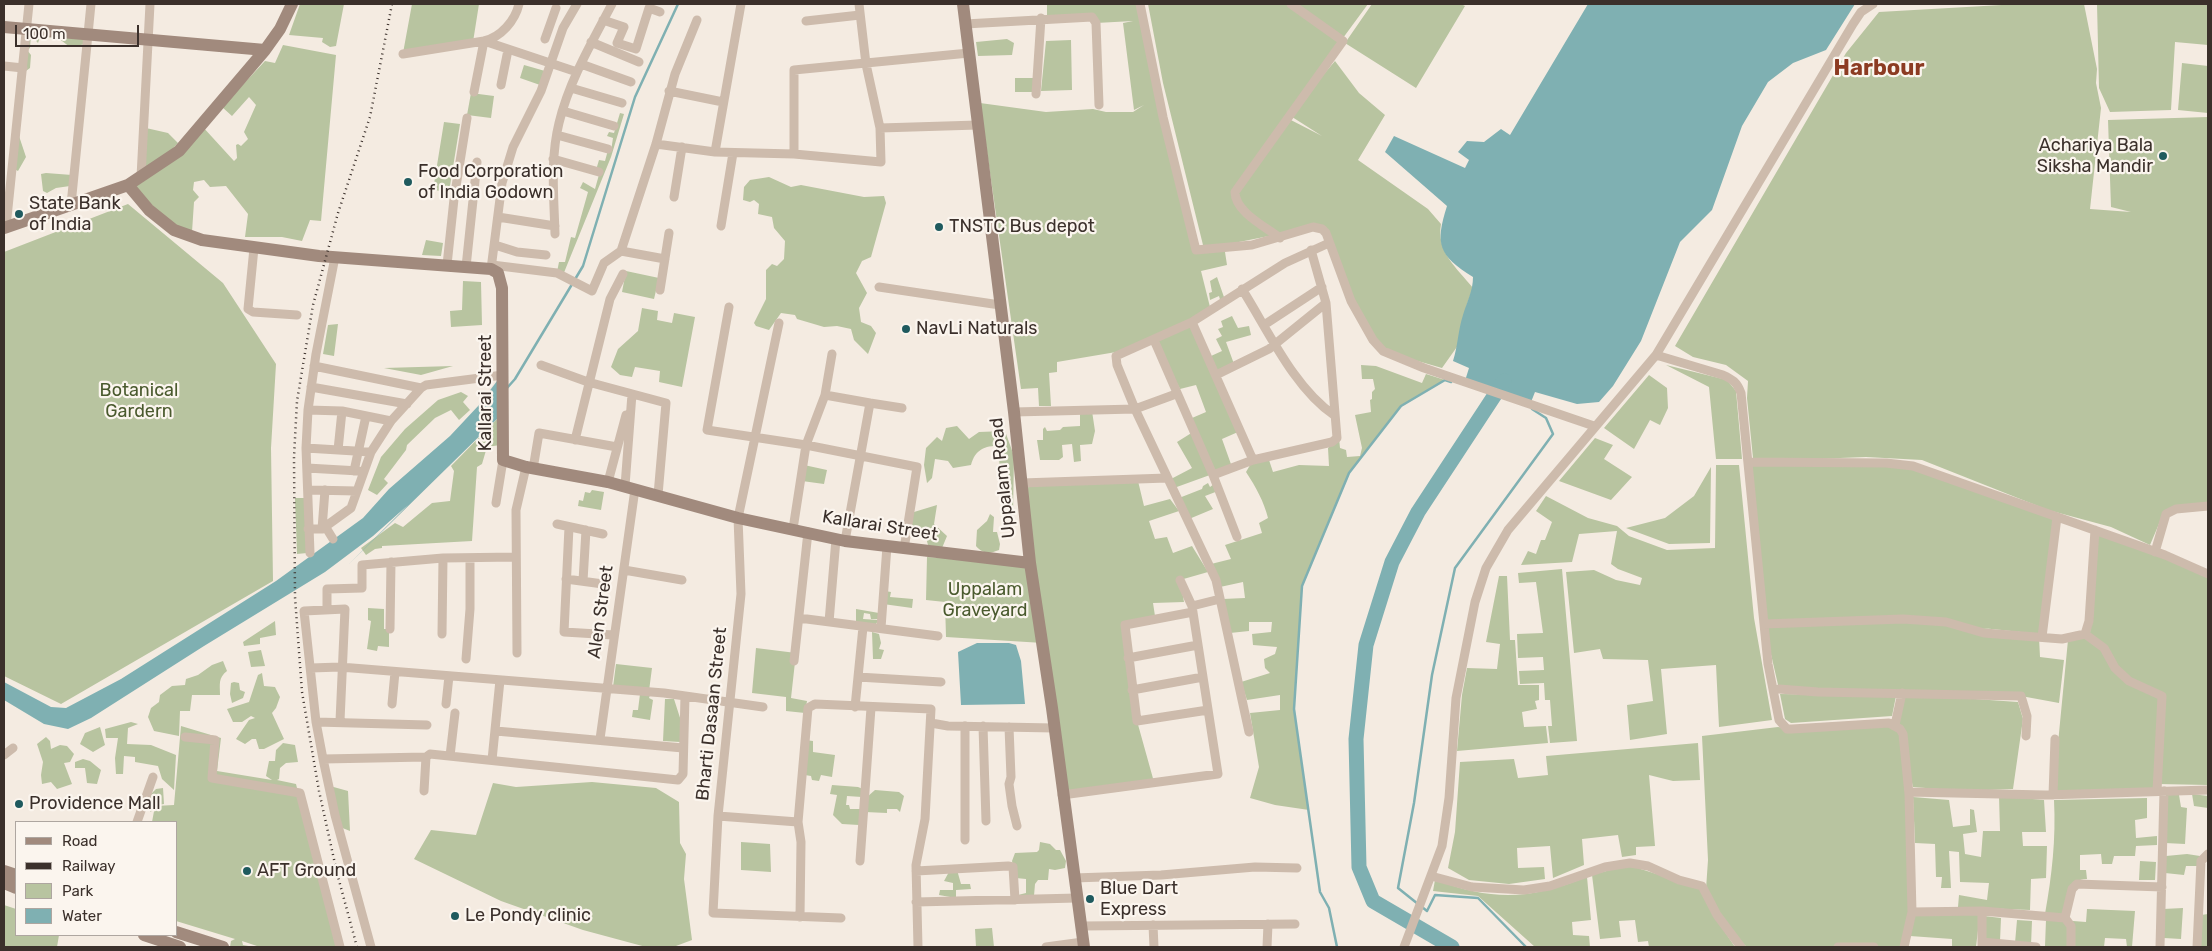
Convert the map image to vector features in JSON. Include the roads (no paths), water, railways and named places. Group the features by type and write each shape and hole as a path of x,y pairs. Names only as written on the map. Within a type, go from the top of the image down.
{"main road":[{"path":"5,228 128,185 179,150 265,50 280,29 292,4"},
{"name":"Uppalam Road","path":"963,4 1014,412 1030,563 1084,945"},
{"path":"4,27 265,50"},
{"path":"128,185 149,210 174,230 202,240 335,257 466,267 492,267"},
{"name":"Kallarai Street","path":"492,267 498,273 502,288 503,460 529,468 608,482 738,518 840,540 1030,563"},
{"path":"178,933 223,947"},
{"path":"147,936 180,947"}],"street":[{"path":"5,228 29,4"},
{"path":"71,205 91,4"},
{"path":"142,176 150,4"},
{"path":"403,54 484,41 498,35 512,21 519,4"},
{"path":"577,4 565,24 541,91 514,147 502,183 492,267 557,273 592,291 604,263 620,251 656,144 669,91 697,20"},
{"path":"498,217 555,230 553,159 556,134 562,112 579,68 612,4"},
{"path":"715,152 741,4"},
{"path":"656,144 715,152 794,154 880,162 880,128 866,64 859,4"},
{"path":"1140,4 1163,117 1196,250 1252,245 1318,228 1326,233 1351,301 1378,346 1395,358 1594,426"},
{"path":"1280,238 1240,207 1235,192 1343,41 1291,4"},
{"path":"1404,947 1442,846 1449,798 1456,698 1470,625 1483,575 1508,530 1656,355 1853,24 1861,12 1873,4"},
{"path":"544,39 556,8"},
{"path":"603,20 624,26 617,43 636,49 649,8 660,12"},
{"path":"806,21 860,15"},
{"path":"965,24 1087,15 1094,19 1099,105"},
{"path":"1036,94 1041,18"},
{"path":"552,19 565,24"},
{"path":"484,41 550,62 631,82"},
{"path":"474,92 484,41"},
{"path":"591,42 639,62"},
{"path":"500,84 508,50"},
{"path":"794,154 794,70 969,53"},
{"path":"4,66 23,68"},
{"path":"571,88 622,103"},
{"path":"669,91 724,102"},
{"path":"562,112 614,126"},
{"path":"447,265 454,199 467,118"},
{"path":"880,128 978,125"},
{"path":"556,134 608,149"},
{"path":"674,197 682,147"},
{"path":"721,226 733,153"},
{"path":"553,159 599,172"},
{"path":"466,267 477,162"},
{"path":"660,290 669,233"},
{"path":"1249,732 1214,575 1134,409 1117,365 1116,356 1192,322 1285,263 1329,243"},
{"path":"495,245 517,252 546,255"},
{"path":"254,248 248,309 253,312 297,315"},
{"path":"1213,475 1253,460 1332,442 1336,438 1338,430 1334,415 1326,303 1311,250"},
{"path":"620,251 664,259"},
{"path":"310,553 306,448 308,410 314,366 335,257"},
{"path":"575,440 588,382 614,288 623,274"},
{"path":"596,282 614,288"},
{"path":"879,287 1000,305"},
{"path":"1264,325 1322,287"},
{"path":"1242,289 1310,395 1320,406 1334,415"},
{"path":"1216,375 1276,344 1326,303"},
{"path":"728,307 707,430 806,445 917,467 904,549"},
{"path":"1192,322 1253,460"},
{"name":"Bharti Dasaan Street","path":"779,323 738,518 741,594 728,703 718,816 713,913 800,917"},
{"path":"1154,340 1213,475 1237,537"},
{"path":"793,529 806,445 825,395 832,354"},
{"path":"1656,355 1723,374 1738,385 1749,462 1764,624 1776,709 1783,726 1792,729 1883,722 1895,725 1903,734 1909,792 1912,912 1904,947"},
{"path":"541,365 588,382 666,404 658,495"},
{"path":"314,366 421,388"},
{"path":"358,471 391,421 421,388 426,385 464,379 503,376"},
{"path":"311,387 407,404"},
{"path":"608,482 632,394"},
{"name":"Alen Street","path":"600,739 624,570 630,488 632,394"},
{"path":"1014,412 1134,409 1176,394"},
{"path":"825,395 902,408"},
{"path":"829,622 840,540 860,456 870,403"},
{"path":"308,410 342,411 391,421"},
{"path":"338,450 342,411"},
{"path":"308,528 324,527 351,508 357,492 358,451 366,416"},
{"path":"517,653 516,510 539,433 617,447"},
{"path":"306,448 371,452"},
{"path":"496,503 503,460"},
{"path":"1749,462 1886,463 1913,466 2095,530 2208,574"},
{"path":"307,468 358,471"},
{"path":"1022,483 1167,478"},
{"path":"308,490 357,492"},
{"path":"325,490 324,527 333,539"},
{"path":"2155,552 2166,514 2176,508 2208,506"},
{"path":"2042,638 2057,517"},
{"path":"557,524 603,534"},
{"path":"569,527 564,632 614,635"},
{"path":"583,581 586,530"},
{"path":"2085,634 2090,621 2095,530"},
{"path":"794,661 808,532"},
{"path":"881,628 887,546"},
{"path":"327,609 327,589 362,588 362,565 443,558 516,557"},
{"path":"442,634 443,558"},
{"path":"466,659 470,609 470,558"},
{"path":"390,629 391,562"},
{"path":"624,570 682,580"},
{"path":"566,578 603,584"},
{"path":"1062,795 1218,774 1192,609 1180,580"},
{"path":"1208,710 1137,721 1125,625 1192,609 1220,598"},
{"path":"340,721 340,667 345,609 304,611 316,722 323,759 335,815 371,947"},
{"path":"799,618 938,636"},
{"path":"1764,624 1902,619 1946,622 1984,633 2062,639 2085,634 2104,648 2115,668 2129,681 2162,696 2162,887 2160,947"},
{"path":"855,707 863,627"},
{"path":"1128,658 1198,644"},
{"path":"311,668 340,667 606,688 686,696 763,707"},
{"path":"392,704 395,672"},
{"path":"446,704 449,676"},
{"path":"858,677 941,682"},
{"path":"1132,690 1203,677"},
{"path":"492,760 500,680"},
{"path":"1779,689 1826,692 2021,696 2027,716 2026,736"},
{"path":"1895,725 1902,693"},
{"path":"323,759 426,757 430,754 678,780 683,774 686,696"},
{"path":"841,918 800,917 801,842 798,822 808,708 814,704 931,710 925,819 916,871 918,947"},
{"path":"860,861 871,708"},
{"path":"450,756 454,713"},
{"path":"316,722 340,721 427,725"},
{"path":"931,724 1054,728"},
{"path":"965,726 965,840"},
{"path":"983,726 986,821"},
{"path":"1009,727 1011,777 1009,784 1017,826"},
{"path":"496,731 683,748"},
{"path":"185,737 215,740 212,778 300,793 340,947"},
{"path":"2053,795 2055,738"},
{"path":"4,755 13,748"},
{"path":"424,791 426,757"},
{"path":"137,821 152,777"},
{"path":"1909,792 2053,795 2208,790"},
{"path":"718,816 798,822"},
{"path":"2197,947 2201,861 2208,854"},
{"path":"1431,876 1472,887 1524,890 1550,886 1618,864 1640,864 1684,882 1702,886 1717,915 1742,947"},
{"path":"916,871 1013,867 1015,900"},
{"path":"1074,878 1161,876 1255,867 1297,868"},
{"path":"2071,947 2071,926 2066,918 2072,889 2077,884 2162,887"},
{"path":"916,902 1077,898"},
{"path":"1912,912 1982,911 2066,918"},
{"path":"1982,911 1982,945 2036,947"},
{"path":"1267,947 1268,924"},
{"path":"1082,926 1295,924"},
{"path":"1153,925 1154,947"},
{"path":"1046,947 1084,945"},
{"path":"1838,947 1874,947"}],"water":[{"path":"1588,4 1855,4 1826,50 1793,63 1768,82 1742,126 1712,210 1680,242 1641,341 1613,386 1599,402 1577,404 1535,392 1529,407 1464,384 1469,368 1453,361 1473,277 1452,262 1442,247 1441,230 1447,206 1385,152 1394,136 1465,168 1469,160 1458,152 1467,141 1484,142 1501,129 1510,135"},
{"path":"500,377 499,417 349,564 408,505 373,536 325,572 91,718 68,729 44,724 4,700 4,682 51,707 66,708 121,679 276,581 363,518 389,489 450,436 479,405"},
{"path":"977,643 1009,643 1016,645 1021,661 1025,704 961,705 958,652"}],"waterway":[{"path":"507,388 515,379 583,266 635,97 678,4"},
{"path":"1337,947 1329,908 1320,892 1294,709 1302,586 1349,473 1401,406 1445,380 1451,382"},
{"path":"1452,947 1373,901 1359,867 1356,739 1366,645 1392,562 1418,512 1504,381"},
{"path":"1418,904 1398,888 1414,803 1432,675 1455,568 1553,434 1546,418 1532,409"},
{"path":"1422,907 1427,911 1435,895 1478,898 1526,947"}],"railway":[{"path":"357,947 337,873 319,791 302,692 295,597 294,457 297,401 313,305 338,213 370,117 392,4"}],"place":[{"name":"Achariya Bala Siksha Mandir","path":"2163,156"},
{"name":"Food Corporation of India Godown","path":"408,182"},
{"name":"State Bank of India","path":"19,214"},
{"name":"TNSTC Bus depot","path":"939,227"},
{"name":"NavLi Naturals","path":"906,329"},
{"name":"Providence Mall","path":"19,804"},
{"name":"AFT Ground","path":"247,871"},
{"name":"Blue Dart Express","path":"1090,899"},
{"name":"Le Pondy clinic","path":"455,916"}],"district":[{"name":"Harbour","path":"1879,69"}],"park label":[{"name":"Botanical Gardern","path":"139,401"},
{"name":"Uppalam Graveyard","path":"985,600"}]}
